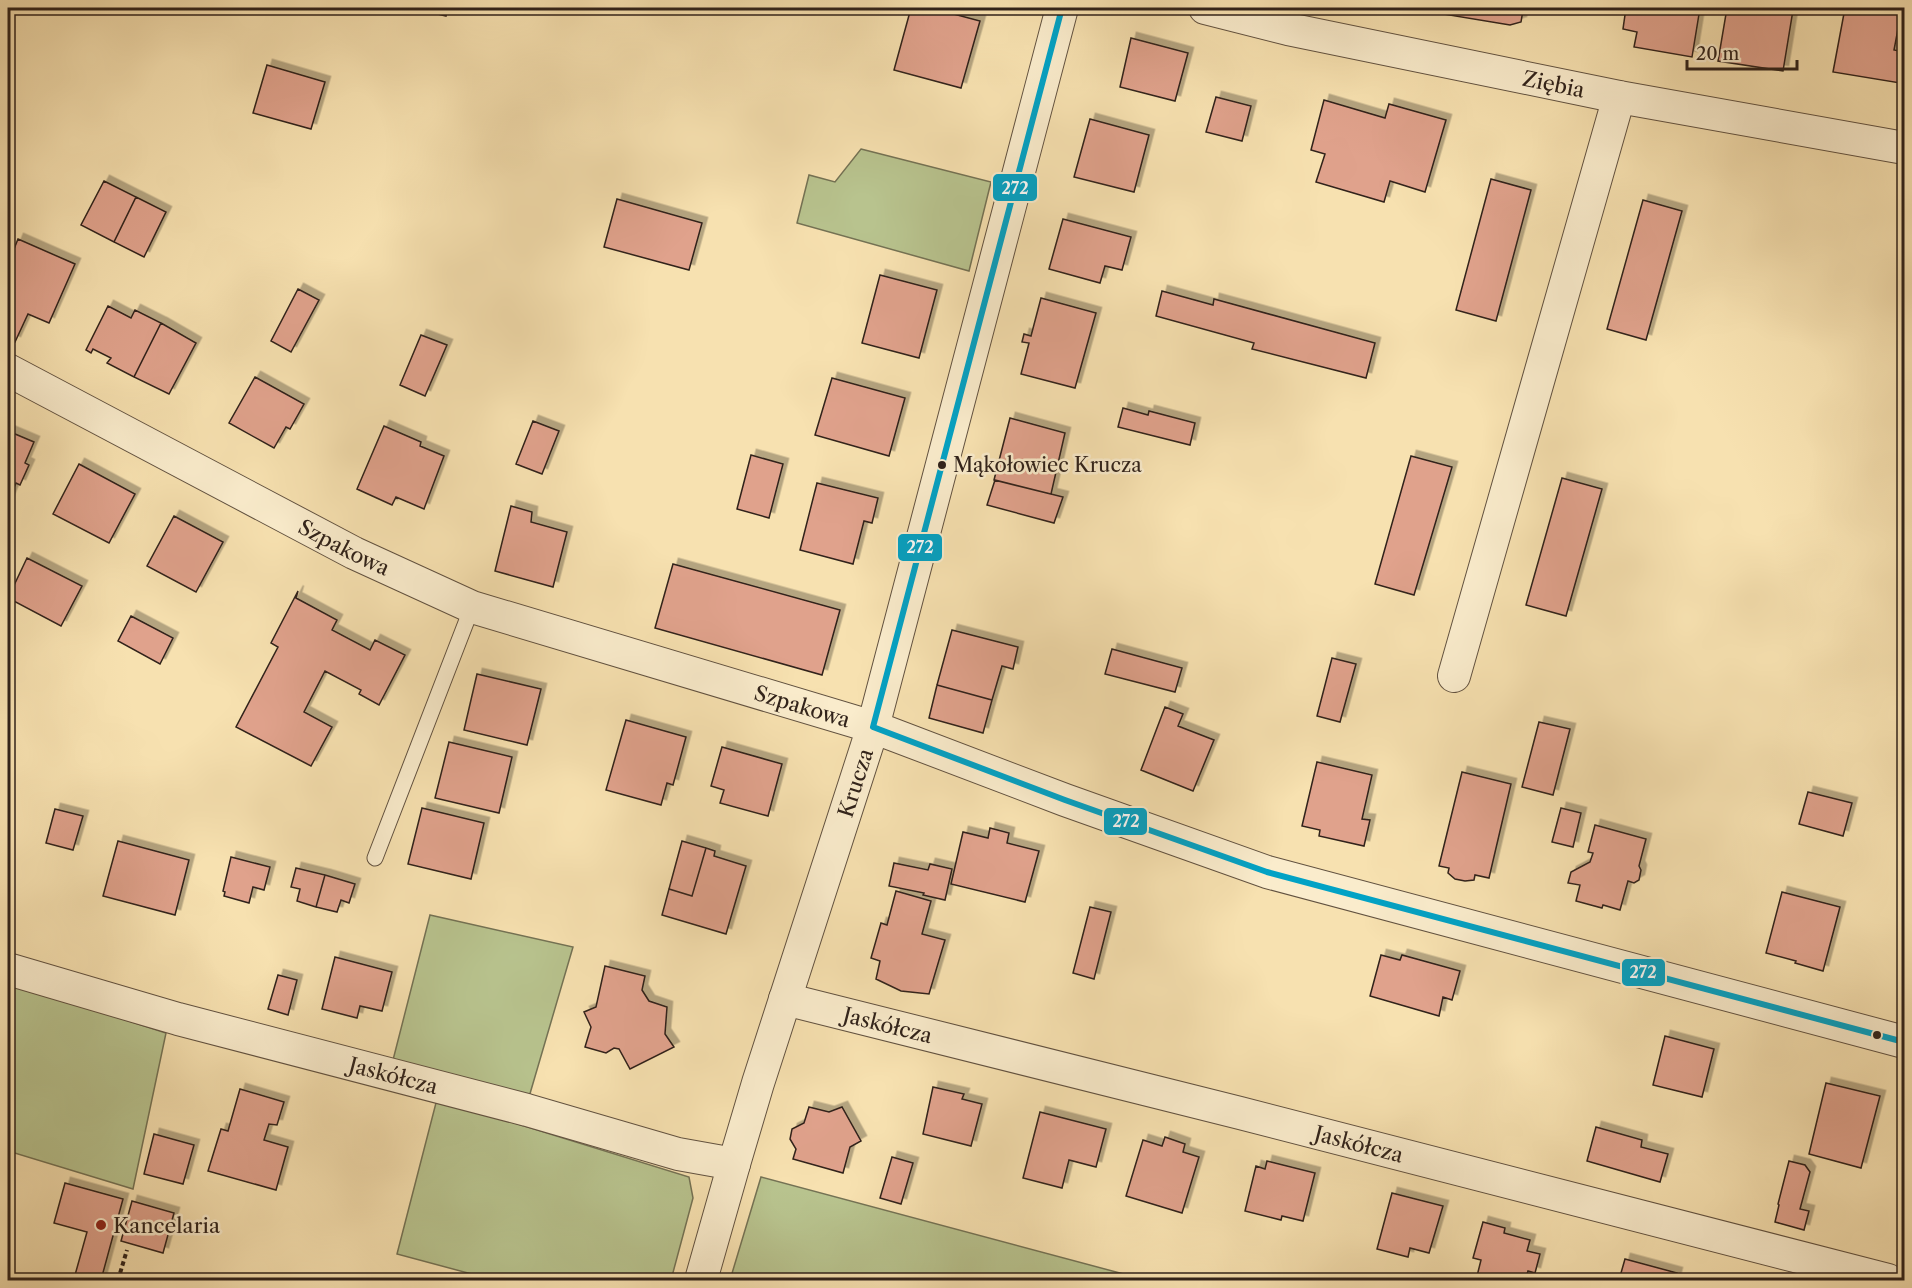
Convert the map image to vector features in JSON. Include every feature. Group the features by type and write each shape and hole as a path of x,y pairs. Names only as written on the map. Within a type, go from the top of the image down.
{"street":[{"name":"Krucza","path":"785,999 873,728 1062,8"},
{"name":"Ziębia","path":"1205,8 1288,29 1619,97 1905,148"},
{"path":"1454,676 1619,97"},
{"name":"Szpakowa","path":"8,370 354,553 472,607 873,728 1267,872 1905,1042"},
{"name":"Jaskółcza","path":"8,969 178,1019 527,1110 678,1154 734,1164"},
{"path":"701,1281 758,1083 785,999"},
{"name":"Jaskółcza","path":"785,999 1240,1113 1888,1281"}],"lane":[{"path":"375,858 472,607"}],"path":[{"path":"118,1281 127,1250"}],"green space":[{"path":"861,149 991,182 969,271 797,223 809,175 835,182"},
{"path":"430,915 573,947 529,1097 393,1060"},
{"path":"8,982 166,1033 133,1189 8,1151"},
{"path":"437,1099 689,1177 693,1198 671,1280 494,1280 397,1254"},
{"path":"761,1177 1146,1280 730,1280"}],"building":[{"path":"413,8 448,8 446,16"},
{"path":"911,8 931,8 980,21 961,88 894,70"},
{"path":"1444,8 1520,8 1523,10 1521,22 1510,25 1443,14"},
{"path":"1626,8 1700,8 1692,57 1634,47 1637,32 1623,29"},
{"path":"1727,8 1793,10 1783,71 1718,61"},
{"path":"1845,8 1902,8 1894,50 1904,52 1900,83 1833,72"},
{"path":"1131,38 1188,53 1175,101 1120,87"},
{"path":"267,65 325,82 311,129 253,113"},
{"path":"1216,97 1251,106 1242,141 1206,132"},
{"path":"1324,100 1385,118 1389,104 1446,120 1425,192 1390,181 1384,202 1316,182 1325,154 1311,150"},
{"path":"1090,119 1149,135 1134,192 1074,177"},
{"path":"1491,179 1531,190 1496,321 1456,310"},
{"path":"104,181 136,197 114,242 81,225"},
{"path":"136,197 166,212 144,257 114,242"},
{"path":"617,199 702,223 689,270 604,247"},
{"path":"1643,200 1682,211 1646,340 1607,329"},
{"path":"1063,219 1131,237 1122,270 1105,266 1100,283 1049,269"},
{"path":"18,239 75,264 49,323 28,314 15,342 8,338 8,315 12,306 8,304 8,264"},
{"path":"880,275 937,290 919,358 862,343"},
{"path":"298,289 319,300 291,352 271,341"},
{"path":"1162,291 1213,305 1214,299 1375,343 1366,378 1252,349 1254,343 1156,316"},
{"path":"1041,298 1096,313 1075,388 1021,374 1029,343 1022,342 1024,334 1031,336"},
{"path":"108,306 131,318 135,310 161,323 134,377 107,363 111,358 93,349 91,353 86,350"},
{"path":"161,323 196,343 169,394 134,377"},
{"path":"421,335 447,345 425,396 400,385"},
{"path":"255,377 304,404 290,429 286,427 274,448 229,423"},
{"path":"832,378 905,398 889,456 815,435"},
{"path":"1123,408 1148,415 1149,411 1195,423 1190,445 1118,427"},
{"path":"1010,418 1065,433 1051,494 994,480"},
{"path":"533,421 559,431 542,474 516,464"},
{"path":"384,426 421,442 420,446 444,456 424,509 396,497 392,505 357,489"},
{"path":"8,431 34,442 25,463 29,465 20,485 16,483 8,502"},
{"path":"751,455 783,464 769,518 737,509"},
{"path":"1411,456 1452,467 1414,595 1375,584"},
{"path":"79,464 135,494 109,543 53,514"},
{"path":"1562,478 1602,489 1566,616 1526,605"},
{"path":"995,480 1063,497 1054,523 987,505"},
{"path":"817,483 878,498 872,523 864,521 853,564 800,550"},
{"path":"511,506 532,512 531,522 567,532 553,587 495,571"},
{"path":"174,516 223,542 196,592 147,566"},
{"path":"27,558 82,586 61,626 8,598"},
{"path":"673,564 840,610 822,675 655,628"},
{"path":"298,591 296,598 337,620 332,630 370,650 375,640 405,655 379,705 359,694 361,690 325,671 304,712 332,727 311,766 236,727 278,647 271,643"},
{"path":"131,616 173,638 160,664 118,641"},
{"path":"952,630 1018,647 1013,669 1002,666 992,700 937,685"},
{"path":"1112,649 1182,668 1175,692 1105,674"},
{"path":"1332,658 1356,664 1340,722 1317,716"},
{"path":"477,674 541,689 527,745 464,730"},
{"path":"937,685 992,700 983,733 929,718"},
{"path":"1165,707 1183,714 1178,726 1214,740 1193,791 1141,770"},
{"path":"626,720 686,737 673,785 667,783 661,805 606,790"},
{"path":"1539,722 1570,729 1553,795 1522,787"},
{"path":"449,742 512,757 499,813 435,798"},
{"path":"722,747 782,764 768,816 720,803 724,790 711,786"},
{"path":"1317,762 1372,775 1362,819 1370,820 1364,846 1319,836 1320,830 1302,826"},
{"path":"1462,772 1511,784 1489,878 1475,875 1474,880 1455,879 1448,873 1449,868 1439,866"},
{"path":"1808,792 1852,803 1843,836 1799,824"},
{"path":"422,808 484,823 471,879 408,864"},
{"path":"1561,808 1581,813 1573,847 1552,842"},
{"path":"55,809 83,816 73,850 46,843"},
{"path":"1595,825 1646,839 1639,866 1641,870 1639,880 1634,883 1628,881 1620,910 1576,901 1580,885 1568,883 1571,872 1590,862 1593,853 1588,852"},
{"path":"990,828 1009,833 1007,843 1039,851 1025,902 951,884 963,832 988,838"},
{"path":"118,841 189,860 175,915 103,896"},
{"path":"682,841 706,848 692,896 669,889"},
{"path":"706,848 715,851 714,856 746,866 726,934 662,915 669,889 692,896"},
{"path":"231,857 270,867 264,890 253,887 249,903 224,896 223,891"},
{"path":"894,863 928,870 930,864 952,869 945,900 889,886"},
{"path":"296,868 325,875 316,907 297,901 300,889 291,887"},
{"path":"325,875 355,884 349,903 341,900 337,912 316,907"},
{"path":"896,891 931,901 922,934 945,940 929,994 901,991 876,979 880,961 871,958 881,923 887,925"},
{"path":"1782,892 1840,907 1823,971 1766,953"},
{"path":"1090,907 1111,912 1094,979 1073,973"},
{"path":"1381,955 1400,960 1402,955 1460,971 1452,1000 1443,997 1439,1016 1370,996"},
{"path":"335,957 392,972 382,1011 360,1006 357,1018 322,1009"},
{"path":"605,966 645,976 642,990 649,1001 667,1007 665,1034 674,1047 630,1069 619,1049 614,1048 606,1053 585,1047 591,1027 584,1012 596,1007"},
{"path":"278,975 297,980 288,1015 268,1009"},
{"path":"1665,1036 1714,1049 1702,1097 1653,1085"},
{"path":"1826,1083 1880,1096 1861,1168 1809,1154"},
{"path":"933,1087 964,1094 962,1099 982,1104 971,1146 923,1134"},
{"path":"240,1089 284,1102 277,1125 269,1124 264,1140 288,1147 276,1190 208,1171 221,1129 228,1131"},
{"path":"809,1107 829,1112 842,1107 861,1141 850,1147 843,1173 793,1159 796,1149 790,1139 792,1129 804,1123"},
{"path":"1040,1112 1106,1129 1096,1167 1069,1160 1062,1188 1023,1178"},
{"path":"1596,1127 1642,1140 1641,1147 1668,1154 1660,1182 1587,1161"},
{"path":"154,1134 194,1145 183,1184 144,1174"},
{"path":"1165,1137 1185,1144 1183,1152 1199,1157 1182,1213 1126,1196 1143,1140 1162,1146"},
{"path":"892,1157 913,1163 901,1204 880,1198"},
{"path":"1267,1161 1315,1173 1303,1221 1282,1216 1281,1220 1245,1211 1256,1166 1265,1169"},
{"path":"1789,1161 1805,1165 1810,1172 1800,1209 1809,1211 1804,1230 1775,1222"},
{"path":"65,1183 123,1199 101,1280 87,1280 75,1275 87,1232 54,1223"},
{"path":"1392,1193 1443,1206 1429,1253 1410,1248 1408,1257 1377,1249"},
{"path":"132,1201 174,1213 163,1253 121,1241"},
{"path":"1483,1222 1505,1228 1504,1233 1530,1240 1527,1251 1540,1254 1535,1273 1528,1271 1525,1280 1476,1280 1481,1260 1473,1258"},
{"path":"1625,1259 1677,1273 1675,1280 1619,1280"}],"transit line":[{"name":"272","path":"873,727 1062,8"},
{"name":"272","path":"873,727 1065,800 1267,872 1904,1042"}],"place":[{"name":"Mąkołowiec Krucza","path":"942,465"},
{"name":"Kancelaria","path":"101,1225"}]}
